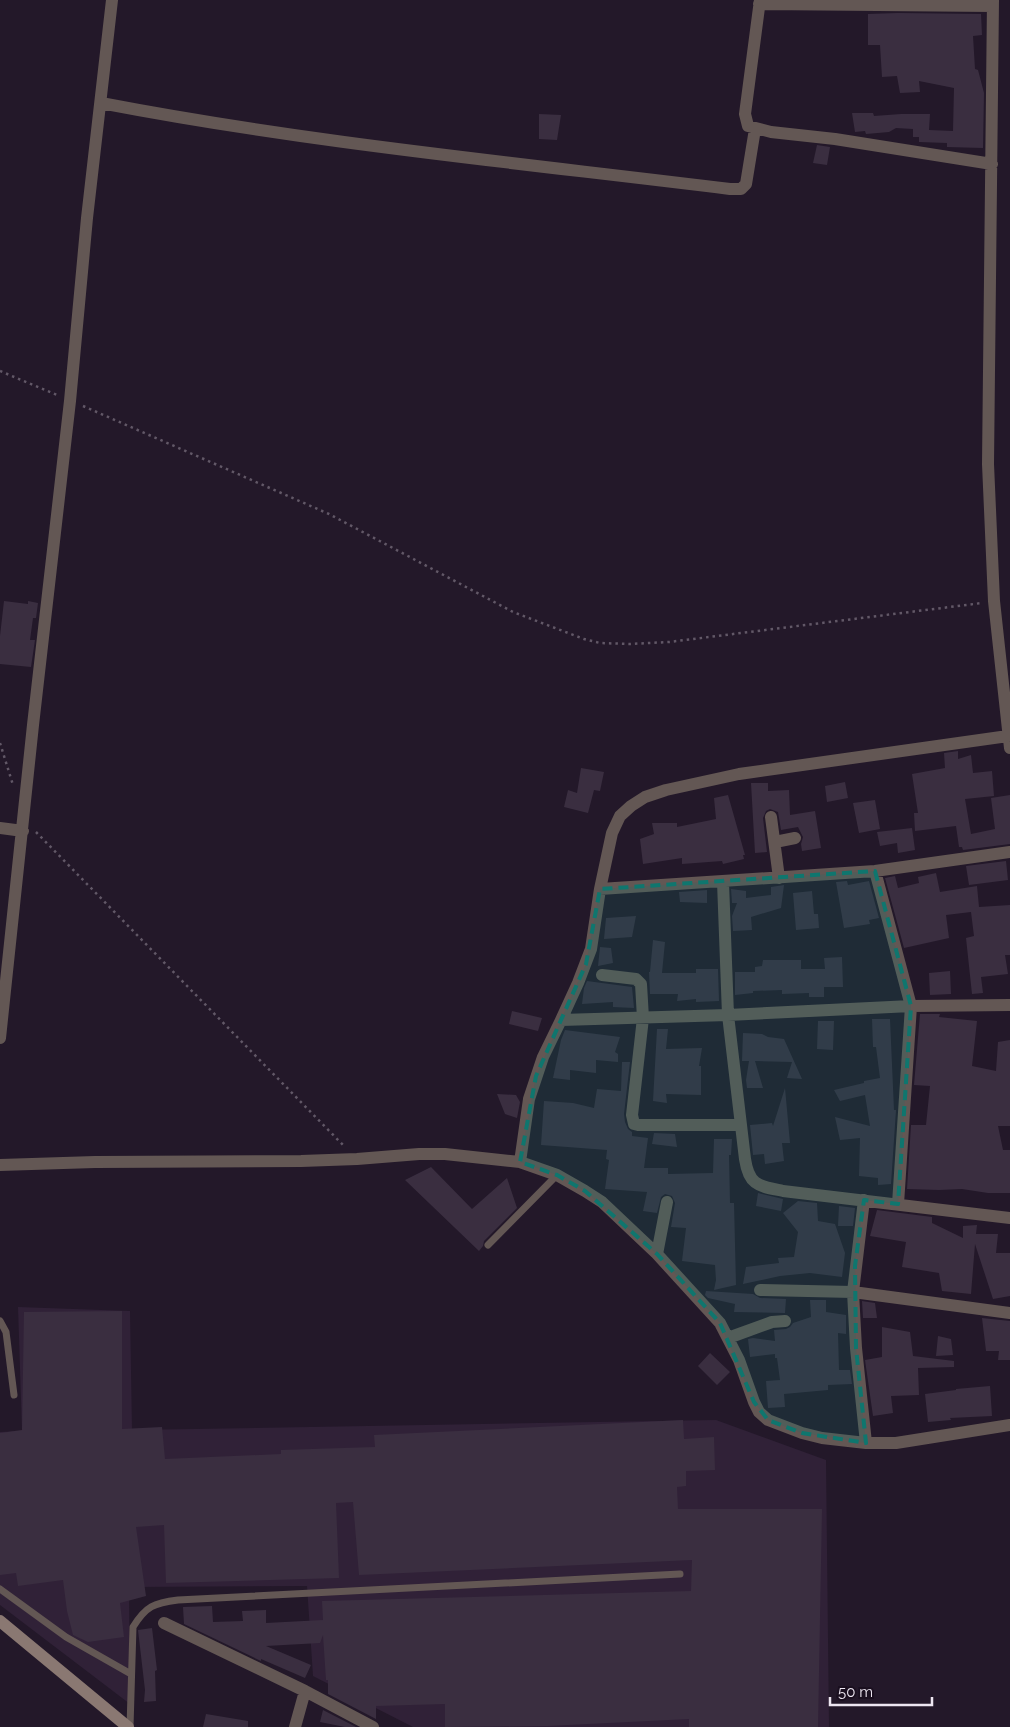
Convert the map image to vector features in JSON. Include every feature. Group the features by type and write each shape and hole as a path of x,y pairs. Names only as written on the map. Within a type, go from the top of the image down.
{"main road":[{"path":"0,1621 129,1727"}],"street":[{"path":"0,1038 112,0"},
{"path":"520,1162 529,1099 543,1057 581,977 591,949 600,888 612,833 620,816 631,806 644,797 666,790 766,770 1009,742 994,602 988,464 988,382 992,164 993,3 760,2 745,114 748,126 755,130 835,139 992,164"},
{"path":"101,103 191,120 387,147 730,188 741,188 746,184 755,130"},
{"path":"771,818 779,878"},
{"path":"0,828 23,825"},
{"path":"775,842 794,838"},
{"path":"600,888 723,882 875,871 1010,852"},
{"path":"875,871 911,1006 898,1204"},
{"path":"723,882 728,1015 747,1171 751,1180 761,1186 783,1191 1010,1218"},
{"path":"602,975 638,980 641,984 643,1018 632,1115 634,1124 638,1126 741,1125"},
{"path":"561,1020 728,1015 911,1006 1010,1005"},
{"path":"0,1165 357,1159 419,1154 445,1154 520,1162 558,1175 602,1202 657,1254 720,1323 739,1360 754,1402 759,1412 768,1420 809,1434 866,1443 916,1441 1010,1425"},
{"path":"864,1200 853,1292 856,1348 866,1443"},
{"path":"657,1254 666,1202"},
{"path":"760,1290 853,1292 1010,1313"},
{"path":"728,1338 772,1322 785,1321"},
{"path":"164,1623 305,1691 373,1727"},
{"path":"295,1727 305,1691"}],"lane":[{"path":"488,1245 558,1175"},
{"path":"0,1321 6,1332 14,1395"},
{"path":"129,1727 133,1627 140,1616 157,1603 178,1600 680,1574"},
{"path":"0,1589 66,1637 131,1674"}],"path":[{"path":"0,371 329,514 513,612 584,639 600,643 669,642 994,602"},
{"path":"0,743 14,791"},
{"path":"23,825 357,1159"}],"highlighted area":[{"path":"875,871 911,1006 898,1204 864,1200 855,1266 856,1348 866,1443 802,1433 768,1420 754,1402 720,1323 657,1254 585,1191 557,1175 520,1162 536,1076 586,964 600,889"}],"shaded area":[{"path":"18,1307 130,1311 132,1430 716,1420 826,1460 829,1727 413,1727 313,1676 307,1586 129,1587 130,1704 0,1605 0,1432 22,1431"}],"building":[{"path":"868,14 981,14 982,35 973,36 975,69 978,70 984,93 983,148 947,147 947,143 919,142 919,137 913,137 913,129 896,128 889,132 866,134 865,131 855,132 852,113 873,113 874,116 930,114 929,130 953,131 954,88 919,81 920,92 900,93 897,76 882,77 880,45 868,45"},
{"path":"539,114 561,115 557,140 539,139"},
{"path":"817,145 830,147 827,165 813,163"},
{"path":"4,601 28,604 28,601 38,603 36,618 33,618 30,640 35,640 31,667 0,664 0,636"},
{"path":"958,751 958,759 971,755 973,773 992,771 994,796 965,799 971,834 995,829 991,798 1010,795 1010,844 963,850 962,847 959,847 956,826 915,831 914,813 918,813 912,774 945,768 944,753"},
{"path":"581,768 604,772 600,791 594,790 588,813 564,807 568,790 577,793"},
{"path":"845,782 848,798 827,802 825,786"},
{"path":"751,783 768,783 768,791 789,790 790,815 815,811 821,848 802,851 803,837 798,827 781,830 778,812 770,809 766,811 763,818 767,852 755,853"},
{"path":"728,795 745,855 743,855 744,859 723,864 722,861 682,864 682,858 643,864 640,839 654,834 652,823 677,823 677,827 716,819 714,798"},
{"path":"875,800 880,829 859,833 853,803"},
{"path":"912,828 915,850 898,853 897,843 880,846 877,832"},
{"path":"1006,861 1008,880 969,885 966,866"},
{"path":"936,873 940,892 977,886 979,907 1010,905 1010,955 1005,955 1008,974 981,977 983,993 972,994 966,938 974,936 971,912 946,915 949,938 904,948 885,878 895,876 898,888 919,883 918,877"},
{"path":"847,881 848,885 869,881 879,918 869,920 870,924 844,928 836,882"},
{"path":"784,885 781,908 751,917 752,930 733,931 732,916 737,903 732,903 731,889 746,891 746,898 771,895 771,887"},
{"path":"707,890 707,903 680,902 679,892"},
{"path":"812,891 814,914 818,914 819,928 796,930 793,893"},
{"path":"636,916 632,937 604,939 606,918"},
{"path":"653,940 665,942 662,973 696,973 696,969 718,969 719,1001 696,1002 696,999 677,1001 678,994 650,994 649,972"},
{"path":"600,947 611,948 613,963 598,966"},
{"path":"842,957 843,987 824,987 824,997 809,997 809,993 782,994 782,990 753,991 753,993 735,995 735,972 755,972 755,967 762,966 763,960 801,960 801,969 825,969 824,958"},
{"path":"950,971 951,994 930,995 929,973"},
{"path":"587,981 632,987 634,1008 613,1007 613,1002 582,1004"},
{"path":"512,1011 542,1018 538,1031 509,1024"},
{"path":"920,1014 940,1014 939,1017 977,1021 972,1066 996,1071 998,1042 1010,1040 1010,1126 998,1126 1003,1150 1010,1150 1010,1193 988,1193 962,1189 907,1189 911,1125 926,1125 930,1086 914,1085"},
{"path":"872,1019 890,1019 894,1110 896,1110 891,1184 878,1185 878,1178 859,1176 860,1138 840,1140 835,1117 870,1126 865,1095 840,1101 834,1090 880,1078 876,1047 873,1047"},
{"path":"818,1021 834,1021 833,1050 817,1049"},
{"path":"657,1029 668,1029 666,1049 702,1048 699,1066 701,1066 701,1095 666,1094 667,1103 653,1101"},
{"path":"565,1030 620,1037 615,1052 618,1054 618,1062 596,1060 596,1073 570,1070 570,1080 553,1078"},
{"path":"743,1033 762,1034 768,1037 784,1039 802,1079 787,1078 792,1062 755,1061 763,1088 747,1088 746,1080 749,1061 742,1061"},
{"path":"622,1062 630,1062 624,1114 625,1122 628,1129 632,1132 632,1136 648,1138 644,1168 668,1168 668,1174 713,1173 714,1139 732,1139 731,1155 729,1155 730,1203 734,1203 736,1285 714,1290 716,1280 715,1265 682,1261 686,1228 671,1227 675,1203 672,1196 665,1194 661,1197 657,1213 643,1211 647,1192 605,1189 609,1160 606,1159 607,1150 541,1145 544,1101 573,1103 594,1108 597,1089 621,1091"},
{"path":"785,1088 790,1143 782,1143 784,1161 765,1164 764,1154 753,1155 750,1125 772,1123 773,1126"},
{"path":"497,1094 516,1095 520,1102 517,1118 505,1114"},
{"path":"654,1133 675,1134 677,1147 652,1144"},
{"path":"431,1167 472,1209 507,1178 517,1208 484,1241 479,1251 405,1180"},
{"path":"758,1193 783,1199 781,1211 756,1206"},
{"path":"798,1201 817,1203 818,1221 835,1224 845,1253 842,1277 810,1273 780,1276 743,1284 746,1267 779,1263 778,1258 794,1257 798,1232 783,1213"},
{"path":"839,1206 855,1208 853,1226 838,1226"},
{"path":"877,1210 932,1217 932,1223 963,1238 963,1226 977,1225 976,1234 998,1234 996,1253 1010,1253 1010,1296 993,1299 975,1244 971,1294 942,1291 939,1273 902,1267 906,1242 870,1236"},
{"path":"706,1291 753,1294 760,1298 786,1299 785,1313 734,1312 735,1304 708,1298 705,1295"},
{"path":"810,1300 826,1300 826,1312 846,1315 846,1334 838,1333 839,1370 850,1370 852,1384 828,1385 828,1390 784,1394 785,1407 768,1408 766,1381 780,1380 777,1358 775,1358 775,1354 750,1357 748,1339 775,1341 774,1330 786,1329 793,1323 811,1317"},
{"path":"862,1301 875,1303 877,1318 863,1318"},
{"path":"122,1311 122,1429 162,1427 165,1459 281,1454 281,1450 375,1447 374,1435 683,1420 684,1439 714,1437 715,1470 686,1471 686,1486 677,1487 678,1509 822,1509 818,1727 689,1727 689,1719 548,1726 445,1727 445,1704 376,1706 376,1719 328,1694 323,1635 320,1643 266,1646 311,1665 305,1678 261,1659 261,1661 184,1624 183,1607 212,1606 213,1622 243,1621 242,1611 266,1610 266,1623 323,1620 322,1601 691,1591 692,1560 359,1575 353,1502 336,1503 339,1578 166,1583 164,1525 136,1527 146,1596 120,1603 124,1637 88,1642 73,1635 67,1611 63,1580 18,1586 16,1573 0,1575 0,1433 22,1430 24,1312"},
{"path":"982,1318 1010,1321 1010,1360 998,1360 999,1351 986,1351"},
{"path":"882,1327 910,1332 913,1356 954,1361 954,1367 918,1368 919,1395 891,1396 893,1413 873,1416 865,1360 882,1357"},
{"path":"938,1336 951,1339 953,1355 936,1356"},
{"path":"710,1353 730,1372 717,1385 698,1366"},
{"path":"990,1386 992,1416 950,1418 951,1420 928,1422 925,1394"},
{"path":"152,1628 157,1670 155,1671 156,1701 144,1702 145,1690 138,1630"},
{"path":"323,1710 356,1727 345,1727 320,1722"},
{"path":"206,1714 248,1721 248,1727 203,1727"}]}
